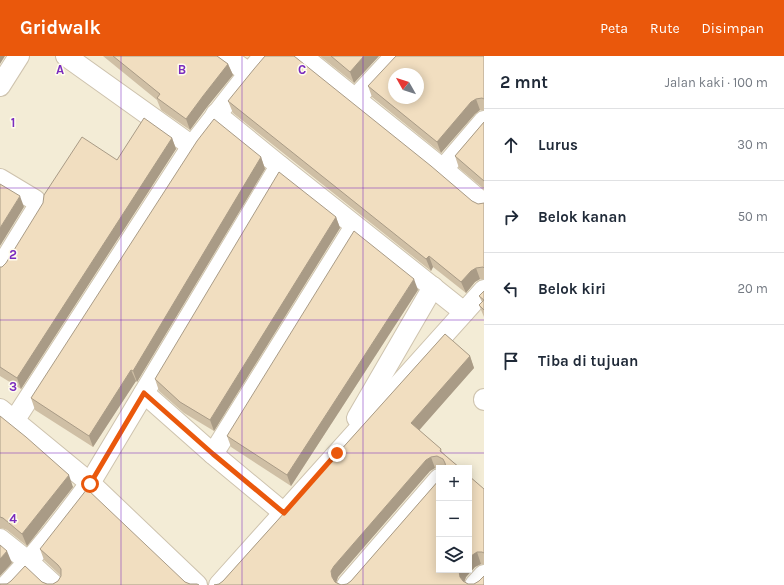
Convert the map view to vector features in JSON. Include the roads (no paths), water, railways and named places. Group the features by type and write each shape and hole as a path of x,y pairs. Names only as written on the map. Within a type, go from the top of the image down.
{"street":[{"path":"0,86 19,56"},
{"path":"66,56 192,146"},
{"path":"225,56 249,73"},
{"path":"197,585 90,484 7,415 192,146 216,114 264,56"},
{"path":"302,56 443,169 484,204"},
{"path":"356,99 395,56"},
{"path":"216,114 464,312"},
{"path":"443,169 484,121"},
{"path":"7,585 29,562 90,484 280,166"},
{"path":"0,179 35,200 37,208 0,268"},
{"path":"213,454 355,226"},
{"path":"337,453 433,287"},
{"path":"218,585 484,290"},
{"path":"144,393 213,454 284,513"},
{"path":"347,585 436,482"},
{"path":"0,539 29,562 54,585"},
{"path":"475,585 484,575"}]}
